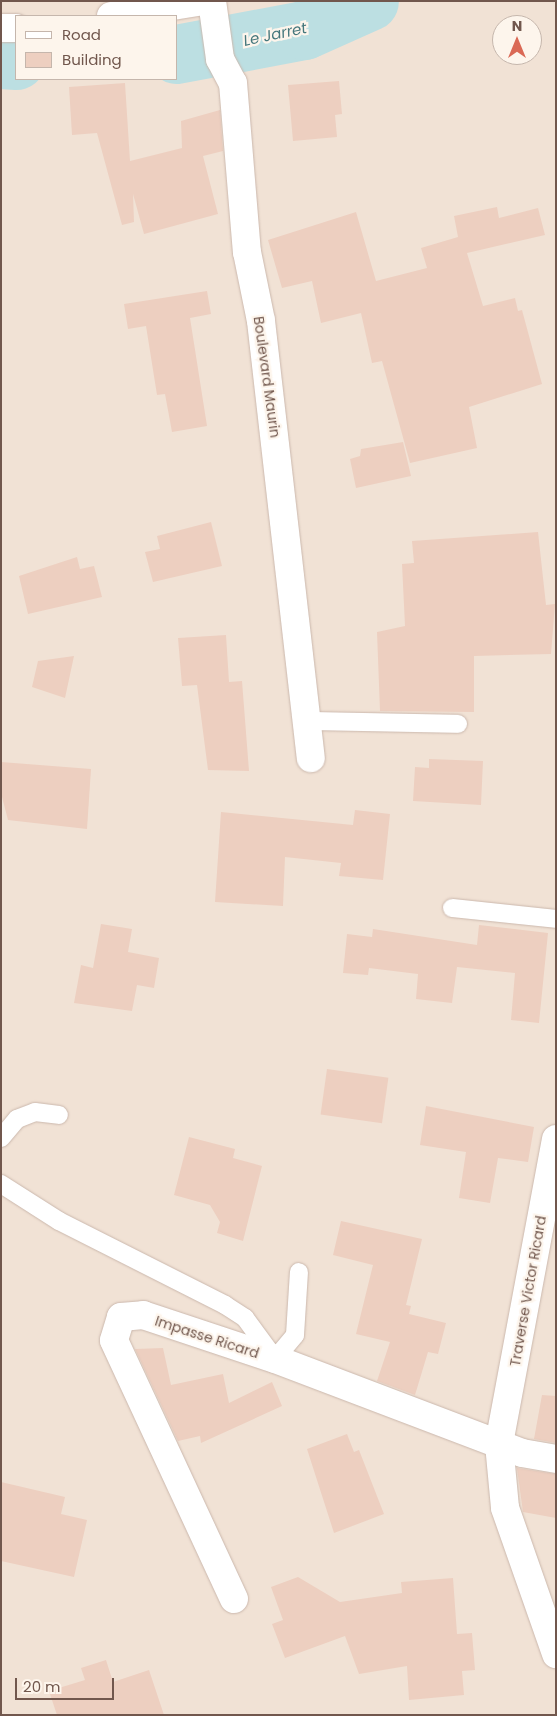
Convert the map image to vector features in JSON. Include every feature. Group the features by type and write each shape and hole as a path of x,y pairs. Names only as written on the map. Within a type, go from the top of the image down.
{"street":[{"path":"117,15 204,1"},
{"name":"Boulevard Maurin","path":"212,1 220,59 234,83 247,252 262,331 311,758"},
{"path":"1,28 15,28"},
{"name":"Traverse Victor Ricard","path":"556,1139 499,1444 505,1508 556,1654"},
{"name":"Impasse Ricard","path":"234,1599 114,1340 121,1317 143,1315 275,1359 499,1444 556,1459"}],"lane":[{"path":"307,720 458,724"},
{"path":"452,908 556,919"},
{"path":"1,1138 17,1119 35,1112 60,1115"},
{"path":"1,1184 60,1221 225,1305 245,1318 275,1359 295,1335 299,1272"}],"shaded area":[{"path":"1,1 556,1 556,1715 1,1715"}],"building":[{"path":"339,81 342,114 335,115 337,137 293,141 288,85"},
{"path":"125,83 130,161 182,148 181,121 220,110 223,151 203,156 218,214 144,234 133,194 134,222 122,225 97,133 72,135 69,87"},
{"path":"497,207 499,218 538,208 545,235 467,253 483,306 515,298 518,311 522,310 542,384 469,407 477,448 410,463 382,361 372,363 361,313 321,323 312,281 282,288 268,240 356,212 376,281 427,268 421,248 458,237 454,216"},
{"path":"207,291 211,314 190,318 207,426 172,432 165,394 157,395 146,326 128,329 124,304"},
{"path":"403,442 411,476 356,488 350,459 360,456 361,449"},
{"path":"211,522 222,566 153,582 145,552 160,549 157,536"},
{"path":"538,532 546,605 555,604 551,654 474,656 474,712 380,711 377,632 405,626 402,564 414,563 412,541"},
{"path":"77,557 80,569 94,566 102,597 28,614 19,576"},
{"path":"226,635 229,682 242,681 249,771 208,770 197,685 182,686 178,638"},
{"path":"74,656 65,698 32,687 38,661"},
{"path":"429,759 483,761 481,805 413,801 415,767 429,768"},
{"path":"1,762 91,769 87,829 8,820 1,793"},
{"path":"355,810 390,814 383,880 339,876 341,863 285,857 283,906 215,902 221,812 353,825"},
{"path":"101,924 132,929 128,952 159,958 154,988 137,985 132,1011 74,1003 81,965 93,968"},
{"path":"479,925 548,933 539,1023 511,1020 515,973 457,967 452,1003 416,999 418,974 369,968 368,975 343,973 347,934 372,937 373,929 477,945"},
{"path":"327,1069 388,1078 382,1123 321,1115"},
{"path":"426,1106 534,1127 528,1162 498,1158 490,1203 459,1198 466,1152 420,1145"},
{"path":"189,1137 235,1149 233,1158 262,1166 243,1241 217,1233 220,1222 210,1205 174,1195"},
{"path":"341,1221 422,1239 406,1305 411,1306 409,1314 446,1323 438,1354 428,1352 415,1395 377,1381 390,1342 356,1334 373,1265 333,1255"},
{"path":"163,1348 171,1385 223,1374 229,1403 272,1382 282,1406 201,1443 200,1436 178,1441 135,1349"},
{"path":"542,1395 556,1396 556,1443 534,1439"},
{"path":"347,1434 354,1452 359,1450 384,1514 334,1533 307,1449"},
{"path":"517,1468 556,1474 556,1518 523,1512"},
{"path":"1,1482 65,1497 61,1514 87,1520 74,1577 1,1561"},
{"path":"298,1577 340,1602 402,1593 401,1582 453,1578 457,1634 472,1633 475,1670 462,1671 464,1695 409,1700 407,1666 359,1674 345,1636 285,1658 272,1624 283,1620 271,1587"},
{"path":"106,1660 113,1682 149,1670 164,1715 57,1715 49,1691 85,1680 81,1668"}],"waterway":[{"name":"Le Jarret","path":"178,54 304,30 369,1"},
{"name":"Le Jarret","path":"1,59 15,60"}]}
